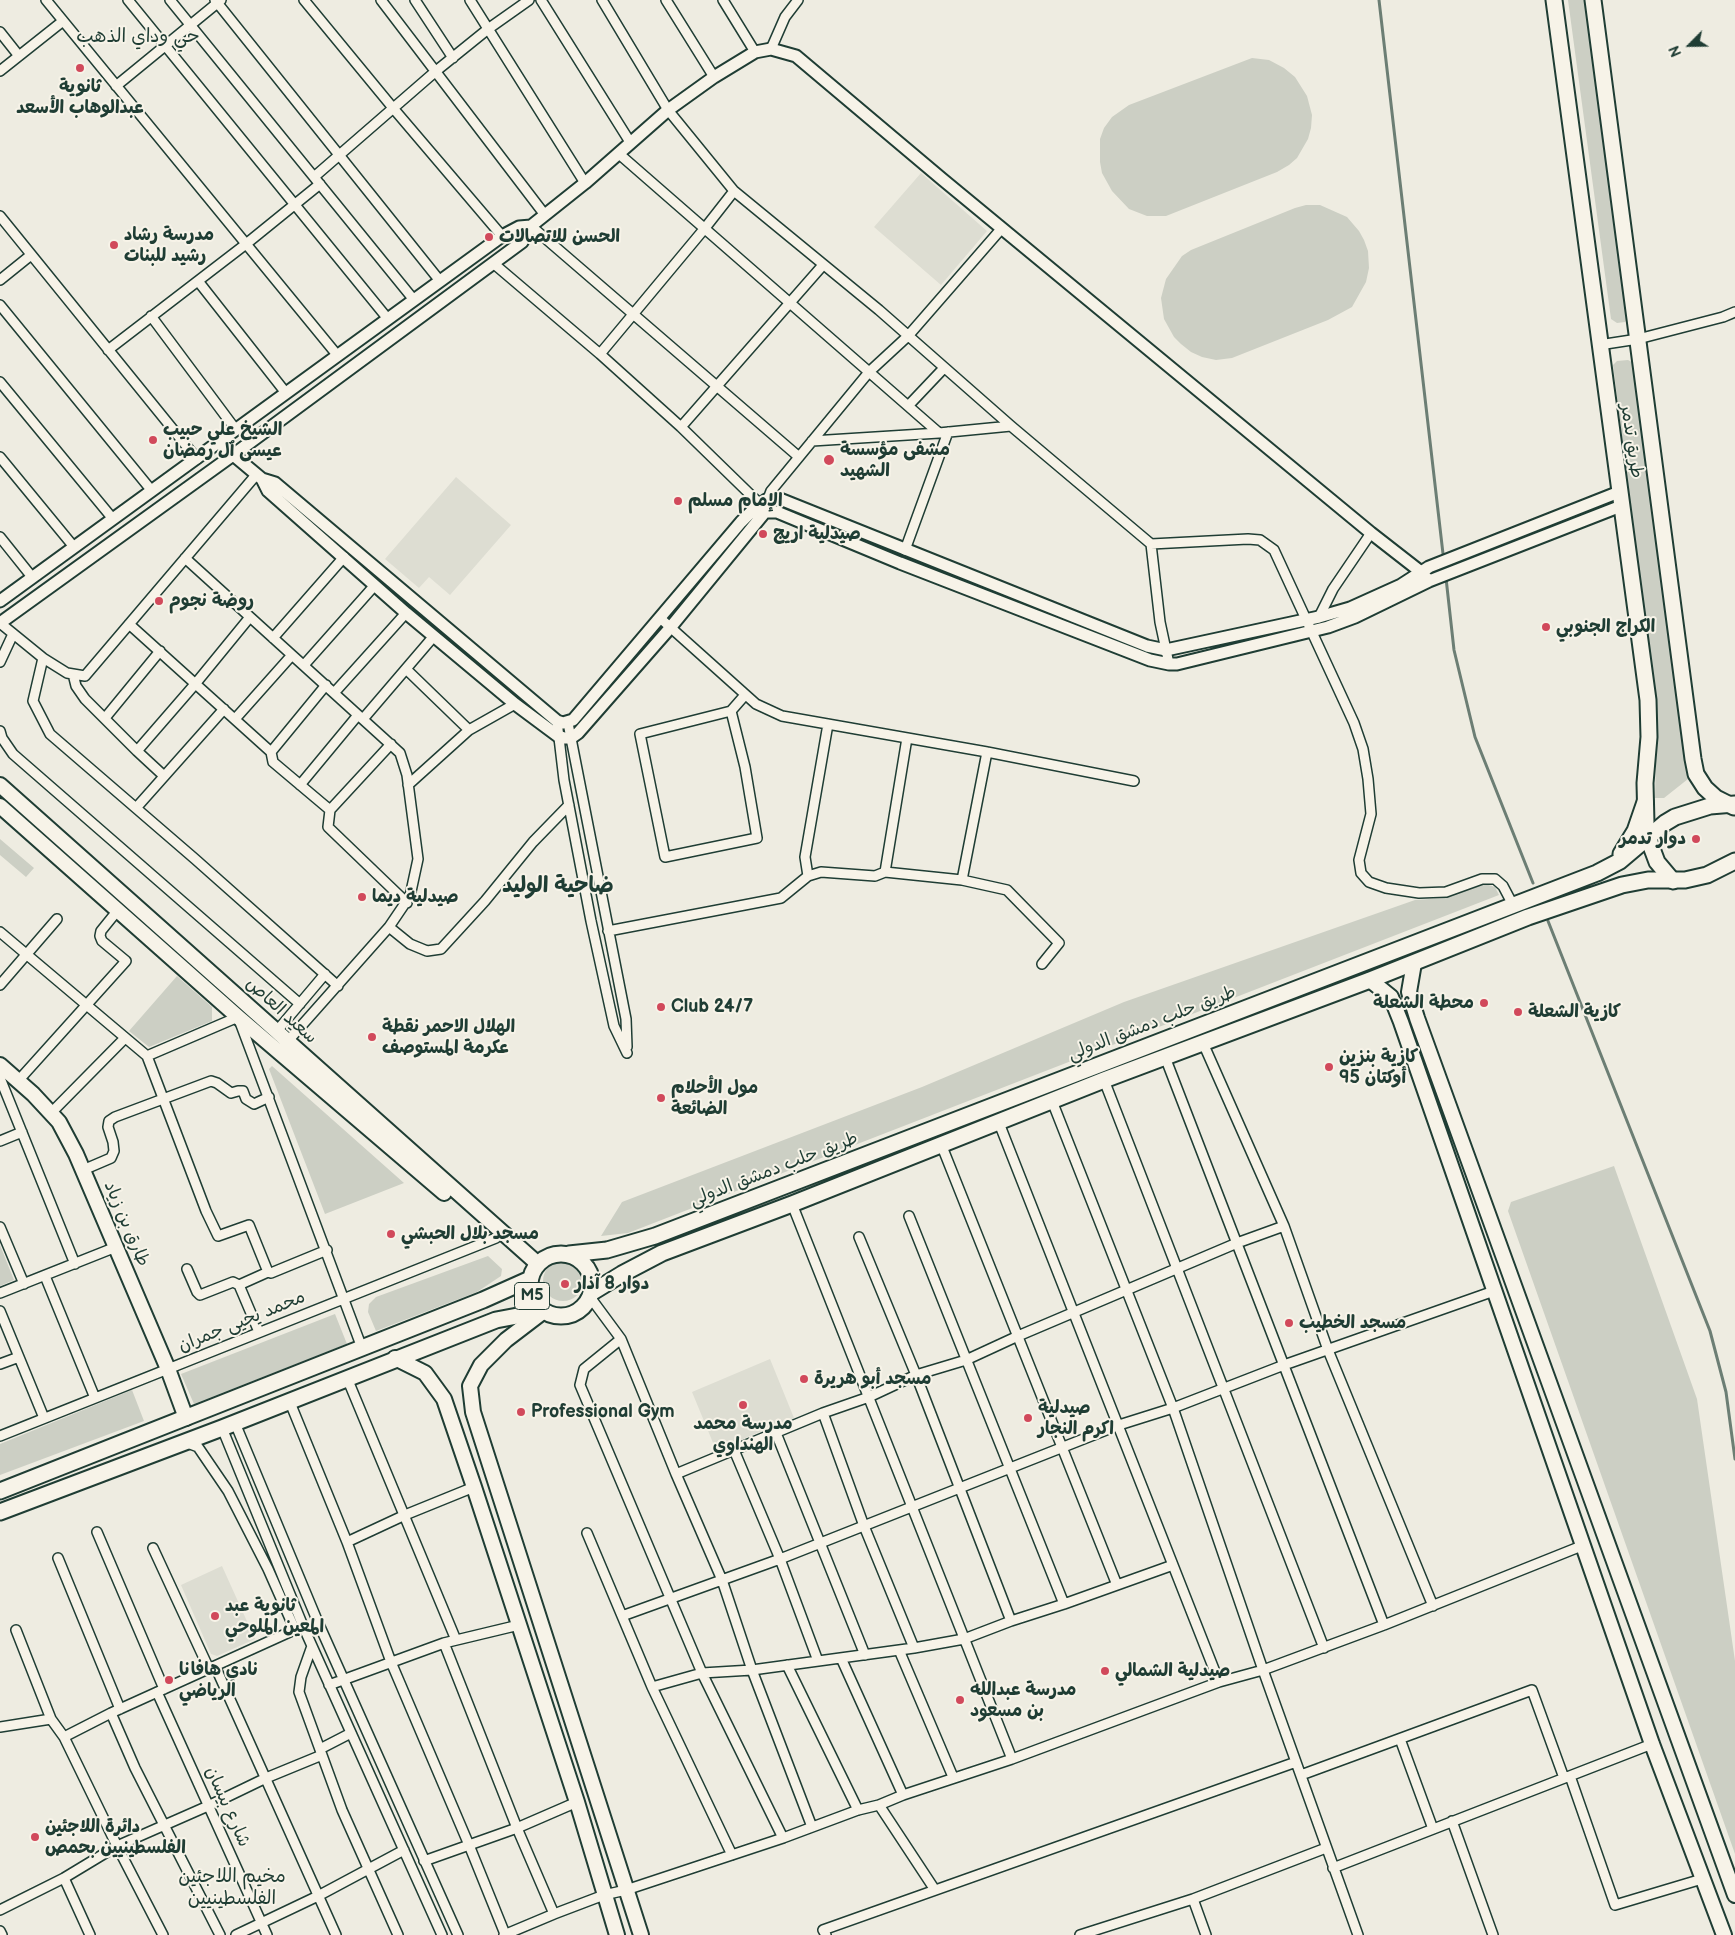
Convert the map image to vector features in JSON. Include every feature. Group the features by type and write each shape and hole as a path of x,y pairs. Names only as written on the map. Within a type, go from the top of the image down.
{"main road":[{"name":"طريق تدمر","path":"1554,0 1648,700 1649,730 1645,802 1648,836 1657,862 1673,881"},
{"name":"طريق تدمر","path":"1593,0 1692,759 1696,774 1705,788 1716,798 1733,806"},
{"name":"سعيد العاص","path":"0,785 288,1042 534,1271"},
{"path":"1608,868 1630,841 1639,822 1645,802"},
{"path":"0,806 238,1017 534,1271 482,1300 0,1491"},
{"name":"طريق حلب دمشق الدولي","path":"570,1254 607,1250 655,1236 1608,868 1630,853 1665,823 1686,812 1710,806 1733,806"},
{"name":"طريق حلب دمشق الدولي","path":"591,1295 622,1274 662,1253 792,1204 1104,1080 1414,963 1528,917 1610,888 1635,882 1673,881 1707,875 1733,864"},
{"path":"1414,963 1409,992 1417,1018 1735,1895"},
{"path":"1370,980 1391,997 1394,1005 1652,1744 1724,1935"},
{"name":"طارق بن زياد","path":"0,1065 60,1122 83,1170 168,1369 186,1418"},
{"name":"M5","path":"570,1254 556,1254 546,1257 534,1271 532,1297 544,1311 554,1316 565,1316 579,1311 591,1295"},
{"path":"570,1254 586,1265 592,1284 591,1295"},
{"path":"0,1512 185,1442 395,1358 496,1320 544,1311"},
{"path":"544,1311 506,1340 481,1365 470,1386 474,1412 642,1935"},
{"path":"395,1358 425,1373 444,1399 618,1935"}],"street":[{"path":"46,0 338,356"},
{"path":"128,0 388,319"},
{"path":"170,0 414,300"},
{"path":"304,0 502,236"},
{"path":"381,0 545,215"},
{"path":"415,0 453,58"},
{"path":"470,0 585,183"},
{"path":"108,350 295,204 340,156 393,108 488,29 529,0"},
{"path":"541,0 630,142"},
{"path":"602,0 668,110 734,191 908,336 1010,426 1151,544 1260,540 1274,550 1313,618 1313,632 1354,723 1363,749 1372,814 1359,860 1361,873 1369,882 1386,888 1419,893 1446,892 1482,878 1495,878 1504,886 1514,905"},
{"path":"666,0 714,77"},
{"path":"723,0 754,52"},
{"path":"116,86 218,1 440,281"},
{"path":"771,49 793,2"},
{"path":"0,72 63,21"},
{"path":"0,32 19,56"},
{"path":"259,477 185,558 85,676 66,673 42,658 0,623 494,264 522,242 531,226 585,183 668,110 714,77 754,52 771,49 796,56 1371,533 1421,572 1429,581"},
{"path":"618,153 908,406 943,433"},
{"path":"600,354 706,228 734,191"},
{"path":"0,216 197,459"},
{"path":"1,598 197,459 502,236 519,227 531,226 799,457"},
{"path":"219,443 259,477 268,490 406,613 515,704 558,736 571,738 578,733 670,628 764,505 771,491 869,372 908,336 1002,228"},
{"path":"0,280 31,255"},
{"path":"494,264 600,354 764,505 900,563 1150,660 1169,664 1177,664 1313,632 1354,617 1429,581 1559,530 1620,499"},
{"path":"681,427 823,265"},
{"path":"198,281 286,394"},
{"path":"0,305 152,491"},
{"path":"1599,345 1638,339 1723,317 1735,312"},
{"path":"152,316 236,430"},
{"path":"908,406 944,368"},
{"path":"0,382 113,519"},
{"path":"812,441 943,433 1010,426"},
{"path":"905,550 943,433"},
{"path":"0,457 74,547"},
{"path":"259,477 275,483 563,722 571,738 626,1020 627,1052 614,1026 569,805 558,736 563,722"},
{"path":"563,722 572,720 741,522 764,505 780,499 1147,646 1166,650 1313,618 1350,608 1385,593 1429,567 1555,517 1620,499"},
{"path":"1555,517 1559,530"},
{"path":"1313,618 1371,533"},
{"path":"0,537 32,577"},
{"path":"1151,544 1160,622 1169,664"},
{"path":"273,638 344,557"},
{"path":"185,558 400,753 408,785 418,859 407,903 338,986 288,1042"},
{"path":"304,666 375,585"},
{"path":"334,692 406,613"},
{"path":"137,751 196,684 250,617"},
{"path":"660,618 756,704 782,716 987,752 1134,781"},
{"path":"129,624 271,752 273,762 330,810"},
{"path":"0,662 13,634"},
{"path":"300,785 434,636"},
{"path":"105,718 160,652"},
{"path":"235,719 292,655"},
{"path":"42,658 33,701 50,734 338,986"},
{"path":"406,668 469,730"},
{"path":"73,674 76,686 85,700 164,776"},
{"path":"271,752 326,685"},
{"path":"731,711 745,767 757,838 665,857 640,734 731,711 746,695"},
{"path":"408,785 469,730 515,704"},
{"path":"136,808 224,709"},
{"path":"808,876 805,857 828,724"},
{"path":"0,731 2,738 13,754 300,1004"},
{"path":"885,872 907,738"},
{"path":"391,744 330,810 328,827 407,903"},
{"path":"962,880 987,752"},
{"path":"389,926 410,944 427,951 441,949 485,901 533,842 569,805"},
{"path":"608,931 781,898 808,876 821,872 875,876 885,872 962,880 1007,890 1059,943 1042,964"},
{"path":"18,1081 126,961 102,941 100,936 101,931 118,910"},
{"path":"0,985 57,920"},
{"path":"0,932 147,1056 216,1234 221,1236 249,1225 268,1272"},
{"path":"276,1032 325,974"},
{"path":"147,1056 238,1017 345,1298 362,1348"},
{"path":"51,1113 125,1038"},
{"path":"1203,1042 1284,1226 1328,1350 1432,1606"},
{"path":"1165,1057 1384,1625"},
{"path":"0,1078 75,1264"},
{"path":"1104,1080 1324,1648"},
{"path":"83,1170 111,1158 114,1151 108,1127 109,1121 211,1081 217,1082 231,1093 238,1090 243,1091 246,1099 254,1104 269,1097"},
{"path":"1052,1101 1172,1408 1358,1935"},
{"path":"998,1123 1219,1682"},
{"path":"0,1141 22,1132"},
{"path":"941,1144 1117,1585"},
{"path":"792,1204 1012,1759"},
{"path":"909,1216 1064,1604"},
{"path":"676,1474 823,1413 869,1397 916,1375 966,1360 1018,1336 1284,1226"},
{"path":"0,1227 24,1284"},
{"path":"859,1237 916,1375 1010,1621"},
{"name":"محمد يحيى جمران","path":"0,1436 496,1238"},
{"path":"0,1294 116,1247"},
{"path":"239,1285 268,1272 274,1273 327,1250"},
{"path":"187,1269 200,1295 233,1282 239,1285 260,1332"},
{"path":"45,1276 95,1398"},
{"path":"622,1616 780,1559 1119,1425 1172,1408 1284,1365 1494,1291"},
{"path":"591,1295 621,1339 722,1580 752,1670 812,1827"},
{"path":"0,1311 44,1418"},
{"path":"621,1339 584,1369 580,1385 702,1673 783,1838"},
{"path":"0,1364 19,1357"},
{"path":"347,1378 456,1640"},
{"path":"289,1400 347,1542 391,1662 469,1845 504,1935 604,1895 626,1890 783,1838 953,1777 1012,1759 1219,1682 1263,1670 1324,1648 1584,1545"},
{"path":"823,1413 864,1526 914,1648"},
{"path":"228,1425 299,1628"},
{"path":"228,1425 458,1935"},
{"path":"776,1433 865,1655"},
{"path":"185,1442 198,1448 228,1491 299,1628 312,1646 442,1935"},
{"path":"734,1450 780,1559 818,1661"},
{"path":"347,1542 405,1514 474,1487"},
{"name":"شارع بيسان","path":"97,1532 208,1806 267,1935"},
{"path":"587,1533 652,1687 732,1855"},
{"path":"153,1548 266,1778 336,1935"},
{"path":"58,1558 135,1768 220,1935"},
{"path":"652,1687 702,1673 752,1670 914,1648 964,1639 1010,1621 1173,1565"},
{"path":"330,1685 444,1643 519,1626"},
{"path":"64,1737 115,1711 299,1628"},
{"path":"16,1630 51,1719 64,1737 117,1846 164,1935"},
{"path":"444,1643 517,1828 554,1914"},
{"path":"312,1646 301,1677 299,1692 342,1810 398,1935"},
{"path":"899,1650 953,1777"},
{"path":"841,1658 903,1795"},
{"path":"787,1665 858,1810"},
{"path":"1301,1775 1532,1690 1615,1905 1702,1879"},
{"path":"0,1727 51,1719"},
{"path":"0,1910 64,1878 117,1846 208,1806 321,1752 351,1733"},
{"path":"1400,1739 1433,1829"},
{"path":"1333,1868 1652,1744"},
{"path":"826,1935 824,1930 1296,1762"},
{"path":"424,1861 517,1828 576,1802"},
{"path":"879,1805 936,1890"},
{"path":"1452,1822 1494,1935"},
{"path":"1080,1935 1193,1899 1326,1848"},
{"path":"236,1935 318,1896 404,1850"},
{"path":"64,1878 90,1935"},
{"path":"1193,1899 1206,1935"}],"shaded area":[{"path":"1568,0 1586,0 1629,317 1625,322 1617,323 1611,319"},
{"path":"1252,58 1269,60 1284,68 1295,77 1307,96 1312,115 1311,128 1308,139 1297,158 1277,172 1166,216 1147,216 1129,209 1112,191 1102,173 1100,139 1104,128 1112,117 1129,105"},
{"path":"921,173 987,231 941,285 874,227"},
{"path":"1306,205 1320,205 1347,217 1364,240 1368,251 1369,268 1366,282 1352,307 1328,320 1232,358 1216,360 1202,357 1191,352 1181,344 1174,337 1164,319 1161,298 1166,279 1182,256 1191,250"},
{"path":"1628,360 1634,363 1688,779 1664,798 1655,798 1657,714 1613,365 1617,361"},
{"path":"456,477 511,525 450,595 429,577 419,588 385,559"},
{"path":"0,839 34,868 26,877 0,855"},
{"path":"1485,884 1495,887 1499,895 628,1233 601,1236 622,1202 922,1087 1124,1002 1415,900 1444,898"},
{"path":"177,976 212,1007 212,1021 149,1047 129,1031"},
{"path":"272,1066 404,1183 325,1214 269,1069"},
{"path":"1614,1166 1697,1399 1735,1661 1735,1854 1508,1211 1511,1202"},
{"path":"0,1245 14,1280 0,1286"},
{"path":"488,1256 502,1269 501,1276 477,1292 376,1331 368,1312 369,1304 376,1297"},
{"path":"563,1261 577,1267 583,1281 577,1295 563,1301 549,1295 543,1281 549,1267"},
{"path":"335,1314 347,1344 194,1404 181,1374"},
{"name":"مدرسة محمد الهنداوي","path":"770,1359 794,1418 716,1450 692,1392"},
{"path":"132,1390 144,1421 0,1475 0,1444"},
{"path":"222,1566 255,1639 217,1656 211,1654 181,1585"}],"waterway":[{"path":"1379,0 1445,571"},
{"path":"1446,578 1454,650 1475,737 1533,883"},
{"path":"1548,921 1710,1331 1726,1392 1735,1459"}],"place":[{"name":"ثانوية عبدالوهاب الأسعد","path":"80,68"},
{"name":"الحسن للاتصالات","path":"489,237"},
{"name":"مدرسة رشاد رشيد للبنات","path":"114,245"},
{"name":"الشيخ علي حبيب عيسى ٱل رمضان","path":"153,440"},
{"name":"مشفى مؤسسة الشهيد","path":"829,460"},
{"name":"الإمام مسلم","path":"678,501"},
{"name":"صيدلية اريج","path":"763,534"},
{"name":"روضة نجوم","path":"159,601"},
{"name":"الكراج الجنوبي","path":"1546,627"},
{"name":"دوار تدمر","path":"1696,839"},
{"name":"صيدلية ديما","path":"362,897"},
{"name":"محطة الشعلة","path":"1484,1003"},
{"name":"Club 24/7","path":"661,1007"},
{"name":"كازية الشعلة","path":"1518,1012"},
{"name":"الهلال الاحمر نقطة عكرمة المستوصف","path":"372,1037"},
{"name":"كازية بنزين أوكتان 95","path":"1329,1067"},
{"name":"مول الأحلام الضائعة","path":"661,1098"},
{"name":"مسجد بلال الحبشي","path":"391,1234"},
{"name":"دوار 8 آذار","path":"565,1284"},
{"name":"مسجد الخطيب","path":"1289,1323"},
{"name":"مسجد أبو هريرة","path":"804,1379"},
{"name":"مدرسة محمد الهنداوي","path":"743,1405"},
{"name":"Professional Gym","path":"521,1412"},
{"name":"صيدلية اكرم النجار","path":"1028,1418"},
{"name":"ثانوية عبد المعين الملوحي","path":"215,1616"},
{"name":"صيدلية الشمالي","path":"1105,1671"},
{"name":"نادي هافانا الرياضي","path":"169,1680"},
{"name":"مدرسة عبدالله بن مسعود","path":"960,1700"},
{"name":"دائرة اللاجئين الفلسطينيين بحمص","path":"35,1837"}],"district":[{"name":"حي وداي الذهب","path":"138,37"},
{"name":"ضاحية الوليد","path":"558,886"},
{"name":"مخيم اللاجئين الفلسطينيين","path":"232,1888"}]}
